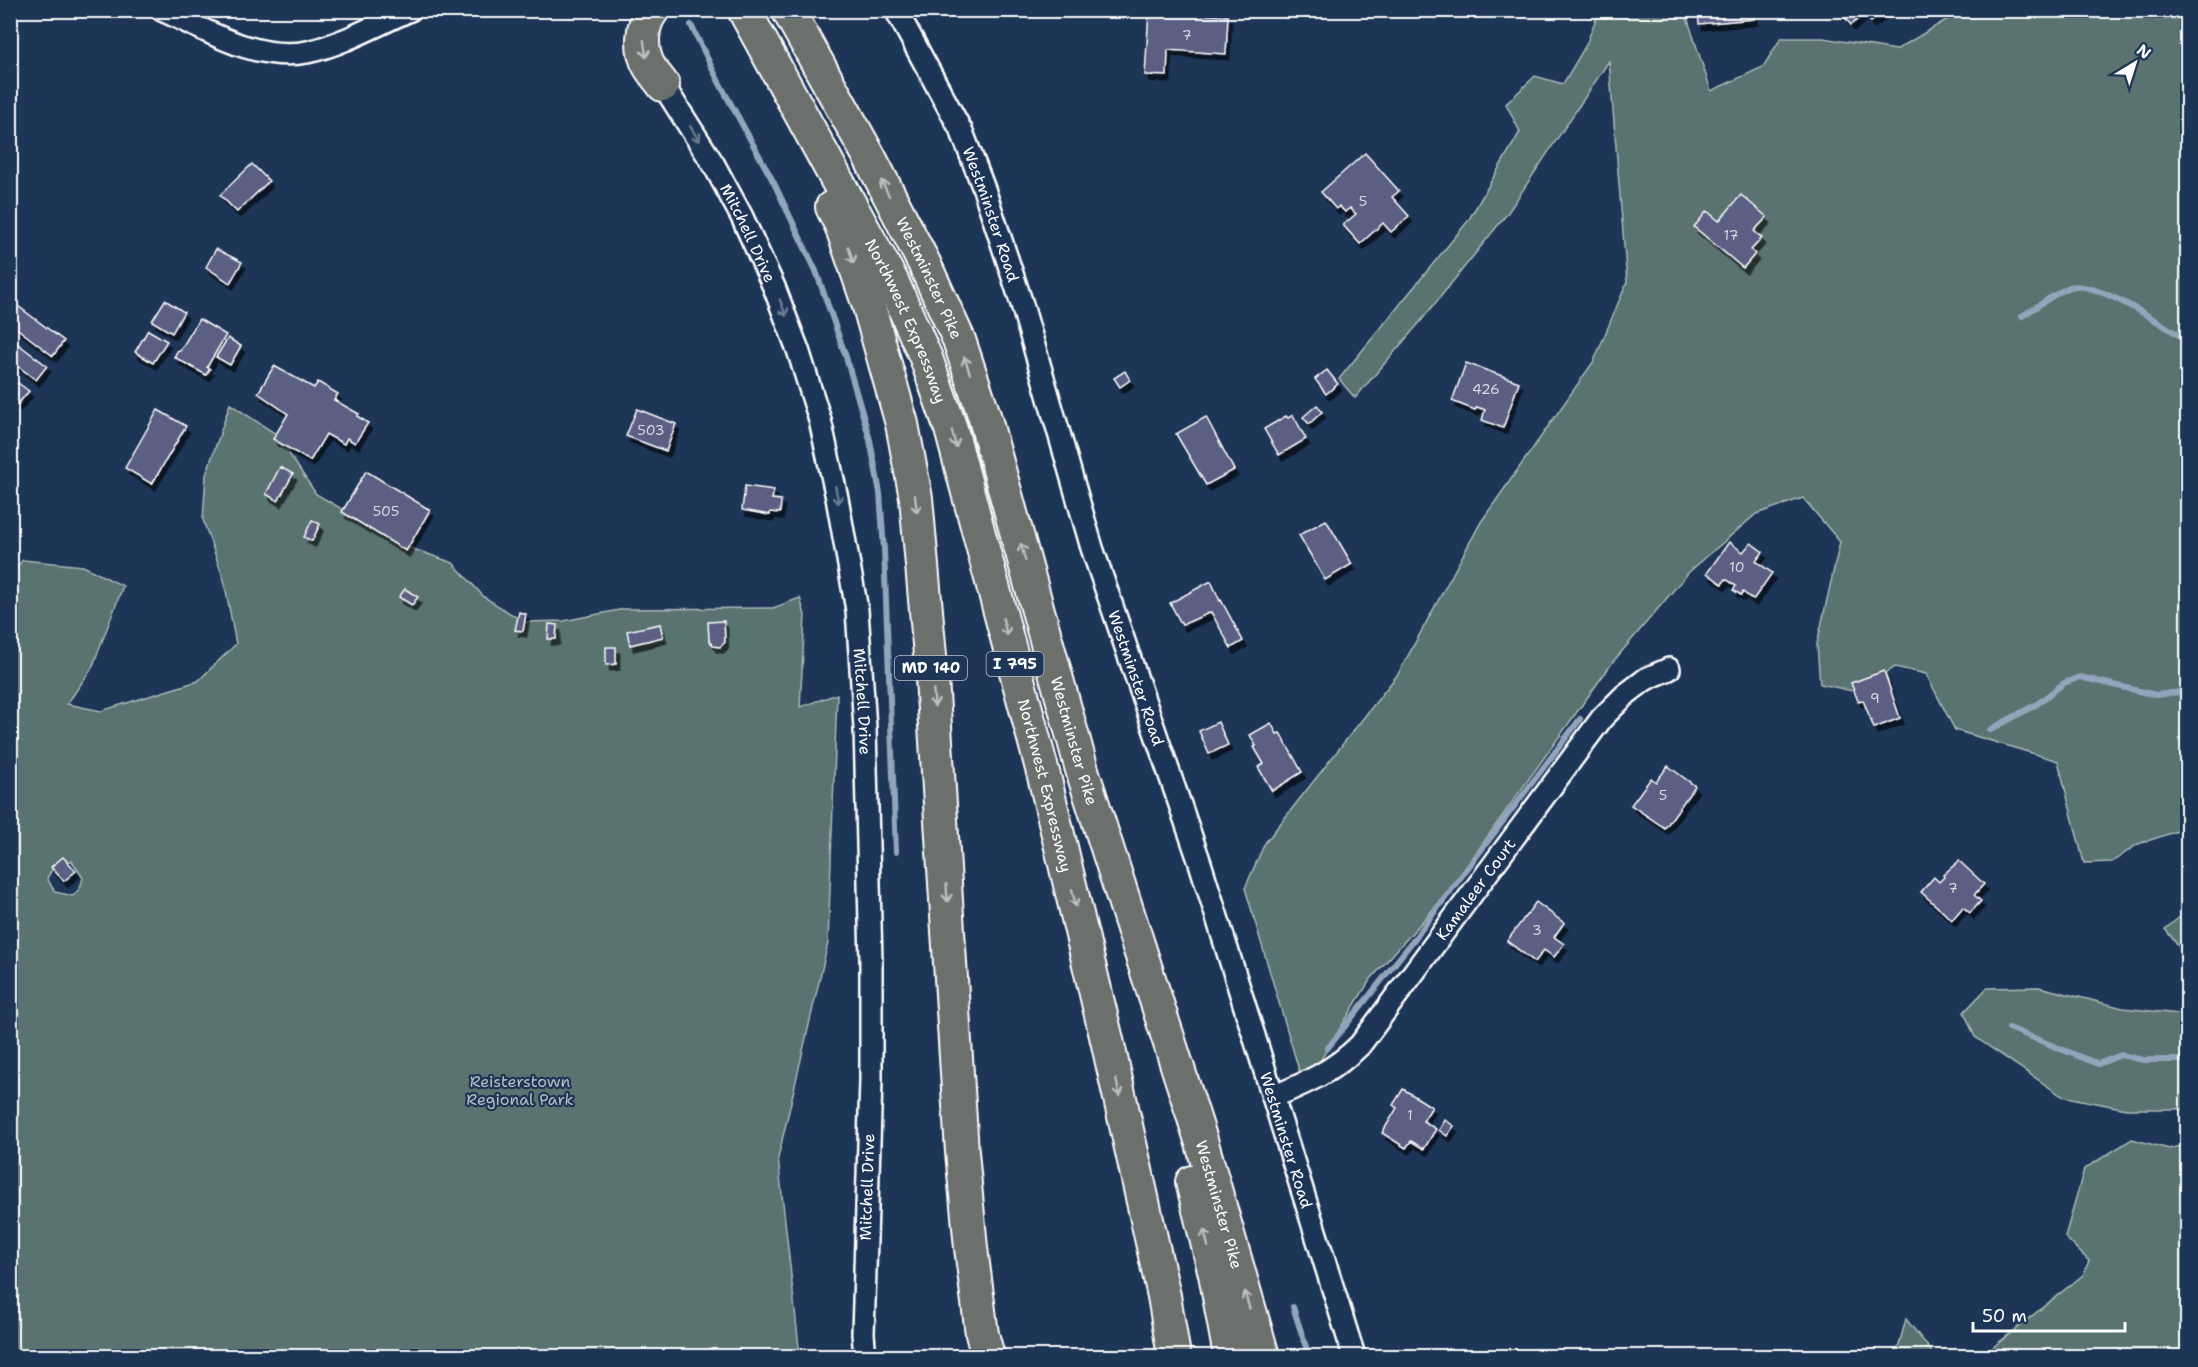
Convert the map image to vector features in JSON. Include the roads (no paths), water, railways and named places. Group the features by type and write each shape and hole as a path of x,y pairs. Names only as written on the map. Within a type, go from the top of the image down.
{"highway":[{"path":"653,10 646,26 644,52 649,66 663,85"},
{"name":"MD 140","path":"742,10 841,225 868,303 902,424 914,488 924,570 934,701 962,1152 972,1259 982,1334 988,1356"},
{"name":"Northwest Expressway","path":"742,10 892,281 926,358 951,429 1046,780 1110,1051 1164,1296 1174,1356"},
{"name":"Westminster Pike","path":"788,10 869,156 924,263 959,340 993,447 1082,770 1201,1140 1263,1356"},
{"path":"1082,770 1122,933 1189,1169 1215,1274 1230,1356"}],"street":[{"path":"162,10 242,46 274,53 305,53 326,47 410,10"},
{"name":"Westminster Road","path":"896,10 962,132 984,189 1021,302 1092,548 1200,863 1354,1356"},
{"name":"Mitchell Drive","path":"663,85 714,165 742,217 778,297 798,350 820,420 857,610 869,835 871,1080 863,1322 865,1356"},
{"name":"Kamaleer Court","path":"1273,1097 1328,1072 1360,1045 1602,718 1625,695 1646,679 1670,669"}],"waterway":[{"path":"691,25 773,181 816,271 846,357 870,440 880,493 884,550 896,852"},
{"path":"2022,316 2065,289 2082,287 2113,297 2188,341"},
{"path":"1990,730 2037,704 2064,683 2080,677 2156,695 2188,691"},
{"path":"1327,1049 1412,942 1580,719"},
{"path":"2009,1028 2098,1064 2121,1055 2143,1060 2188,1060"},
{"path":"1293,1307 1309,1356"}],"park label":[{"name":"Reisterstown Regional Park","path":"520,1090"}]}
